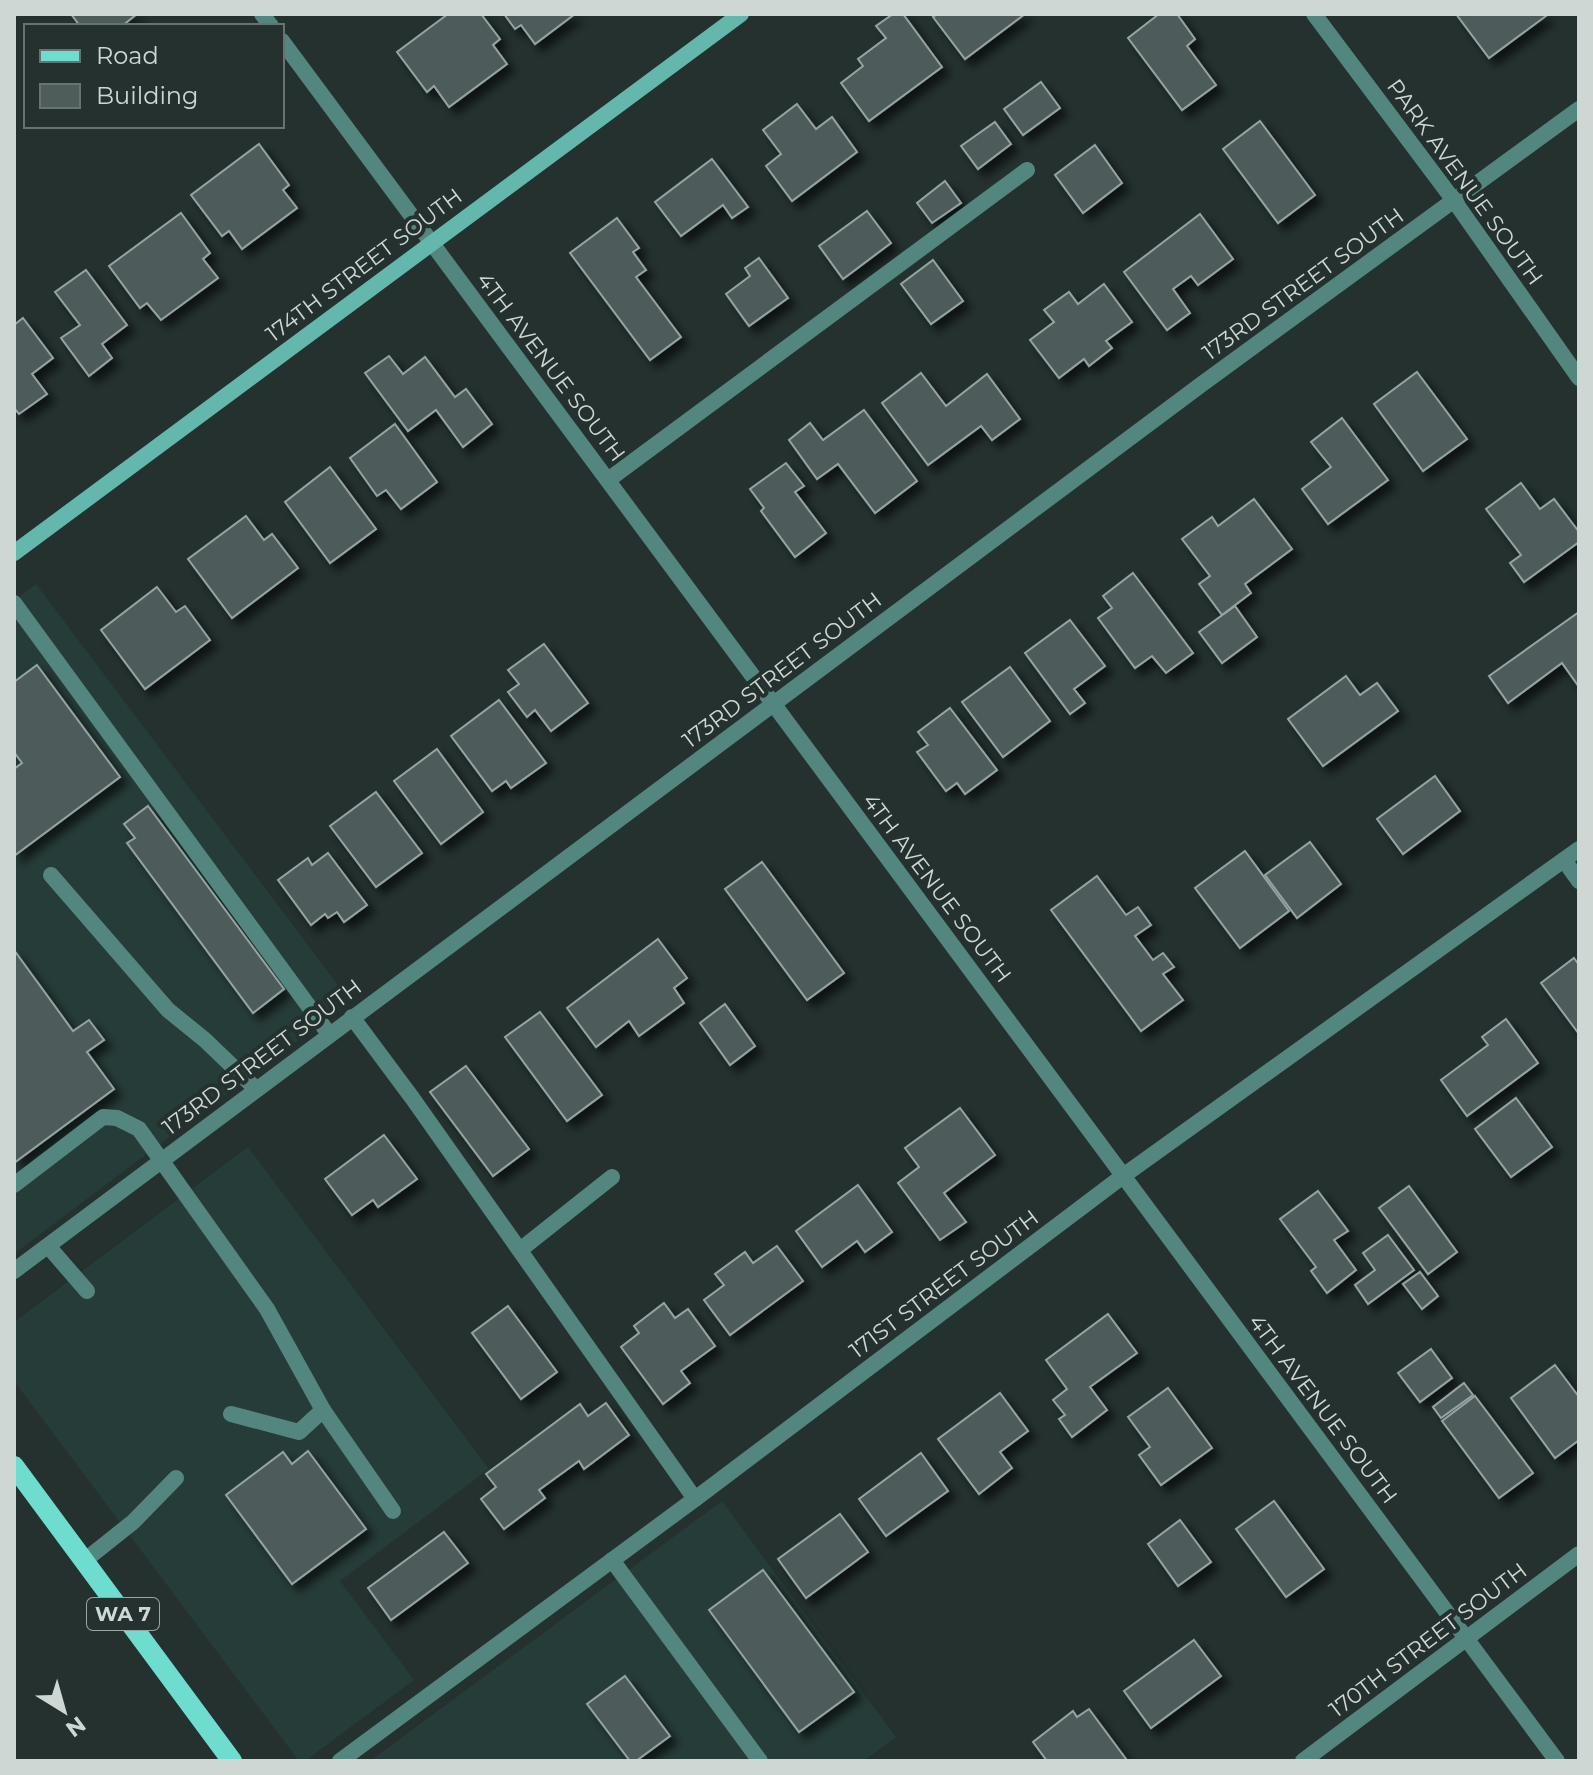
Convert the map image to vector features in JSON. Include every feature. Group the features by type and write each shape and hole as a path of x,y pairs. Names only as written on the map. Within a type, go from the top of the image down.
{"main road":[{"name":"WA 7","path":"14,1466 232,1761"}],"street":[{"name":"174TH STREET SOUTH","path":"14,553 741,14"},
{"name":"PARK AVENUE SOUTH","path":"1314,14 1455,202 1579,378"},
{"name":"4TH AVENUE SOUTH","path":"284,44 1557,1761"},
{"name":"173RD STREET SOUTH","path":"14,1271 1202,384 1579,109"},
{"path":"608,480 1027,170"},
{"path":"14,603 329,1034"},
{"name":"171ST STREET SOUTH","path":"340,1761 695,1499 1123,1176 1579,849"},
{"path":"1564,860 1579,881"},
{"path":"51,875 168,1010 256,1089"},
{"path":"352,1017 695,1499"},
{"path":"14,1185 103,1117 117,1118 139,1129 267,1309 323,1410 393,1511"},
{"path":"520,1250 612,1177"},
{"path":"48,1246 87,1291"},
{"path":"231,1414 299,1432 323,1410"},
{"path":"84,1561 133,1522 176,1478"},
{"name":"170TH STREET SOUTH","path":"1303,1761 1579,1554"},
{"path":"612,1560 760,1761"}],"shaded area":[{"path":"36,584 350,1001 14,1254 14,601"},
{"path":"248,1147 489,1469 340,1581 414,1680 305,1761 299,1761 14,1381 14,1322"},
{"path":"722,1501 896,1737 864,1761 370,1761"}],"building":[{"path":"71,14 137,14 124,24 78,24"},
{"path":"448,14 481,14 500,39 493,45 507,64 449,107 434,86 427,92 397,52"},
{"path":"504,14 575,14 535,44 521,25 515,29"},
{"path":"893,14 903,14 942,67 869,121 841,83 863,66 858,59 886,38 876,26"},
{"path":"937,14 1025,14 965,59 933,17"},
{"path":"1159,14 1177,14 1195,39 1187,46 1216,85 1182,110 1128,38"},
{"path":"1456,14 1544,14 1546,16 1489,58"},
{"path":"1041,82 1060,108 1023,135 1004,109"},
{"path":"797,104 816,129 832,117 857,152 792,201 766,166 781,154 763,130"},
{"path":"1260,121 1315,195 1278,223 1223,149"},
{"path":"995,122 1011,144 978,169 961,146"},
{"path":"259,144 289,185 283,190 297,208 242,249 229,231 222,236 191,195"},
{"path":"1095,145 1122,183 1083,213 1055,175"},
{"path":"712,159 748,207 732,218 723,205 681,236 655,202"},
{"path":"945,181 961,203 932,223 917,203"},
{"path":"867,211 891,243 843,279 819,246"},
{"path":"181,213 210,253 203,259 218,278 161,320 147,303 140,308 109,266"},
{"path":"1200,214 1233,259 1198,285 1191,276 1173,289 1190,313 1167,330 1124,272"},
{"path":"617,218 639,248 633,252 646,270 636,277 681,337 650,360 570,253"},
{"path":"759,258 788,298 749,326 726,294 750,276 745,268"},
{"path":"933,260 963,301 931,324 901,284"},
{"path":"86,270 127,325 102,344 112,358 89,376 61,338 80,325 55,292"},
{"path":"1104,284 1132,322 1106,341 1112,348 1089,366 1084,359 1059,378 1030,340 1054,322 1044,310 1069,292 1078,304"},
{"path":"23,318 53,358 32,374 47,394 19,414 14,408 14,325"},
{"path":"389,356 403,374 425,357 455,397 466,389 492,424 463,447 436,410 408,431 365,373"},
{"path":"1417,372 1467,439 1423,471 1374,404"},
{"path":"921,373 946,406 987,374 1020,419 992,440 981,426 928,465 882,403"},
{"path":"864,410 917,481 875,513 838,464 817,479 789,440 810,423 823,440"},
{"path":"1342,418 1388,480 1328,524 1302,489 1331,467 1311,442"},
{"path":"395,424 437,482 401,509 386,490 377,496 350,458"},
{"path":"786,463 804,486 795,492 826,533 795,557 761,511 764,508 750,489"},
{"path":"330,467 376,529 330,563 285,502"},
{"path":"1521,483 1540,509 1554,499 1579,532 1579,542 1524,582 1510,563 1521,555 1486,509"},
{"path":"1254,499 1292,549 1245,584 1251,593 1222,615 1199,584 1210,576 1182,539 1212,517 1218,526"},
{"path":"246,516 264,540 272,534 298,568 232,618 188,559"},
{"path":"1133,573 1193,653 1166,673 1152,656 1135,668 1098,618 1112,608 1103,596"},
{"path":"157,587 176,612 185,606 210,640 145,689 101,630"},
{"path":"1235,606 1257,637 1222,663 1199,632"},
{"path":"1579,612 1579,687 1562,663 1508,703 1489,676"},
{"path":"1070,620 1105,666 1074,689 1085,703 1070,714 1025,653"},
{"path":"544,644 588,703 551,731 535,710 527,717 508,692 519,684 508,670"},
{"path":"37,665 120,777 14,856 14,769 22,763 14,752 14,682"},
{"path":"1010,667 1050,721 1003,757 962,702"},
{"path":"1346,676 1360,695 1377,683 1398,711 1323,766 1288,719"},
{"path":"499,700 546,763 511,788 506,781 492,791 451,736"},
{"path":"950,708 997,770 965,794 957,783 946,791 917,752 928,745 918,732"},
{"path":"437,749 483,812 441,844 394,781"},
{"path":"1435,776 1460,811 1403,854 1377,819"},
{"path":"376,792 422,853 376,887 330,826"},
{"path":"148,806 284,989 253,1013 127,843 135,838 124,824"},
{"path":"1310,842 1341,884 1297,918 1265,875"},
{"path":"1245,851 1289,911 1240,948 1195,888"},
{"path":"328,853 367,905 344,922 337,912 328,918 325,914 311,925 278,880 308,858 312,865"},
{"path":"762,862 844,973 807,1000 725,889"},
{"path":"1097,876 1126,915 1138,907 1151,925 1135,936 1153,960 1163,953 1174,967 1163,974 1183,1000 1141,1031 1051,910"},
{"path":"658,939 687,978 674,988 684,1003 639,1036 629,1021 596,1047 567,1008"},
{"path":"14,950 73,1031 89,1020 104,1040 87,1052 114,1089 14,1163"},
{"path":"1574,958 1579,965 1579,1034 1541,983"},
{"path":"725,1004 755,1046 730,1065 700,1023"},
{"path":"540,1012 602,1095 567,1121 505,1037"},
{"path":"1506,1019 1538,1063 1467,1116 1441,1080 1488,1045 1482,1037"},
{"path":"466,1066 529,1149 493,1176 430,1092"},
{"path":"1516,1098 1552,1147 1511,1177 1475,1129"},
{"path":"960,1108 995,1155 944,1193 966,1222 940,1240 898,1183 919,1167 905,1148"},
{"path":"384,1135 417,1179 378,1207 373,1200 352,1215 325,1179"},
{"path":"858,1185 892,1232 865,1252 857,1241 822,1267 796,1231"},
{"path":"1409,1186 1457,1252 1428,1274 1379,1208"},
{"path":"1318,1191 1348,1231 1334,1240 1356,1270 1327,1293 1311,1271 1316,1267 1280,1219"},
{"path":"1388,1235 1414,1270 1368,1304 1355,1285 1375,1270 1363,1253"},
{"path":"777,1246 803,1281 730,1335 704,1300 724,1285 715,1274 745,1252 753,1263"},
{"path":"1420,1272 1438,1296 1422,1309 1403,1284"},
{"path":"664,1303 675,1318 688,1309 715,1346 681,1371 690,1383 663,1404 621,1347 639,1333 634,1326"},
{"path":"508,1306 557,1372 521,1399 472,1333"},
{"path":"1108,1314 1137,1353 1090,1387 1107,1410 1072,1437 1059,1419 1065,1415 1053,1400 1067,1389 1046,1360"},
{"path":"1431,1349 1452,1378 1420,1402 1398,1373"},
{"path":"1555,1365 1579,1397 1579,1440 1555,1458 1511,1398"},
{"path":"1464,1383 1473,1395 1441,1418 1433,1407"},
{"path":"1168,1388 1212,1448 1161,1485 1139,1455 1150,1447 1128,1417"},
{"path":"1000,1393 1028,1431 1000,1452 1012,1468 979,1494 938,1439"},
{"path":"1475,1396 1533,1473 1499,1498 1442,1421"},
{"path":"606,1403 629,1435 584,1469 579,1461 539,1490 545,1498 504,1529 481,1499 496,1487 486,1474 580,1404 588,1416"},
{"path":"308,1451 366,1529 292,1584 226,1495 283,1452 292,1464"},
{"path":"921,1453 948,1491 886,1536 859,1499"},
{"path":"1274,1501 1324,1569 1286,1597 1236,1529"},
{"path":"840,1514 868,1552 806,1598 778,1559"},
{"path":"1180,1520 1211,1562 1178,1586 1148,1544"},
{"path":"444,1532 468,1563 391,1620 368,1588"},
{"path":"763,1570 854,1692 799,1732 709,1610"},
{"path":"1194,1640 1221,1676 1151,1728 1124,1691"},
{"path":"625,1676 670,1736 636,1761 630,1761 587,1704"},
{"path":"1089,1709 1126,1759 1047,1761 1033,1742 1073,1711 1077,1717"}]}
